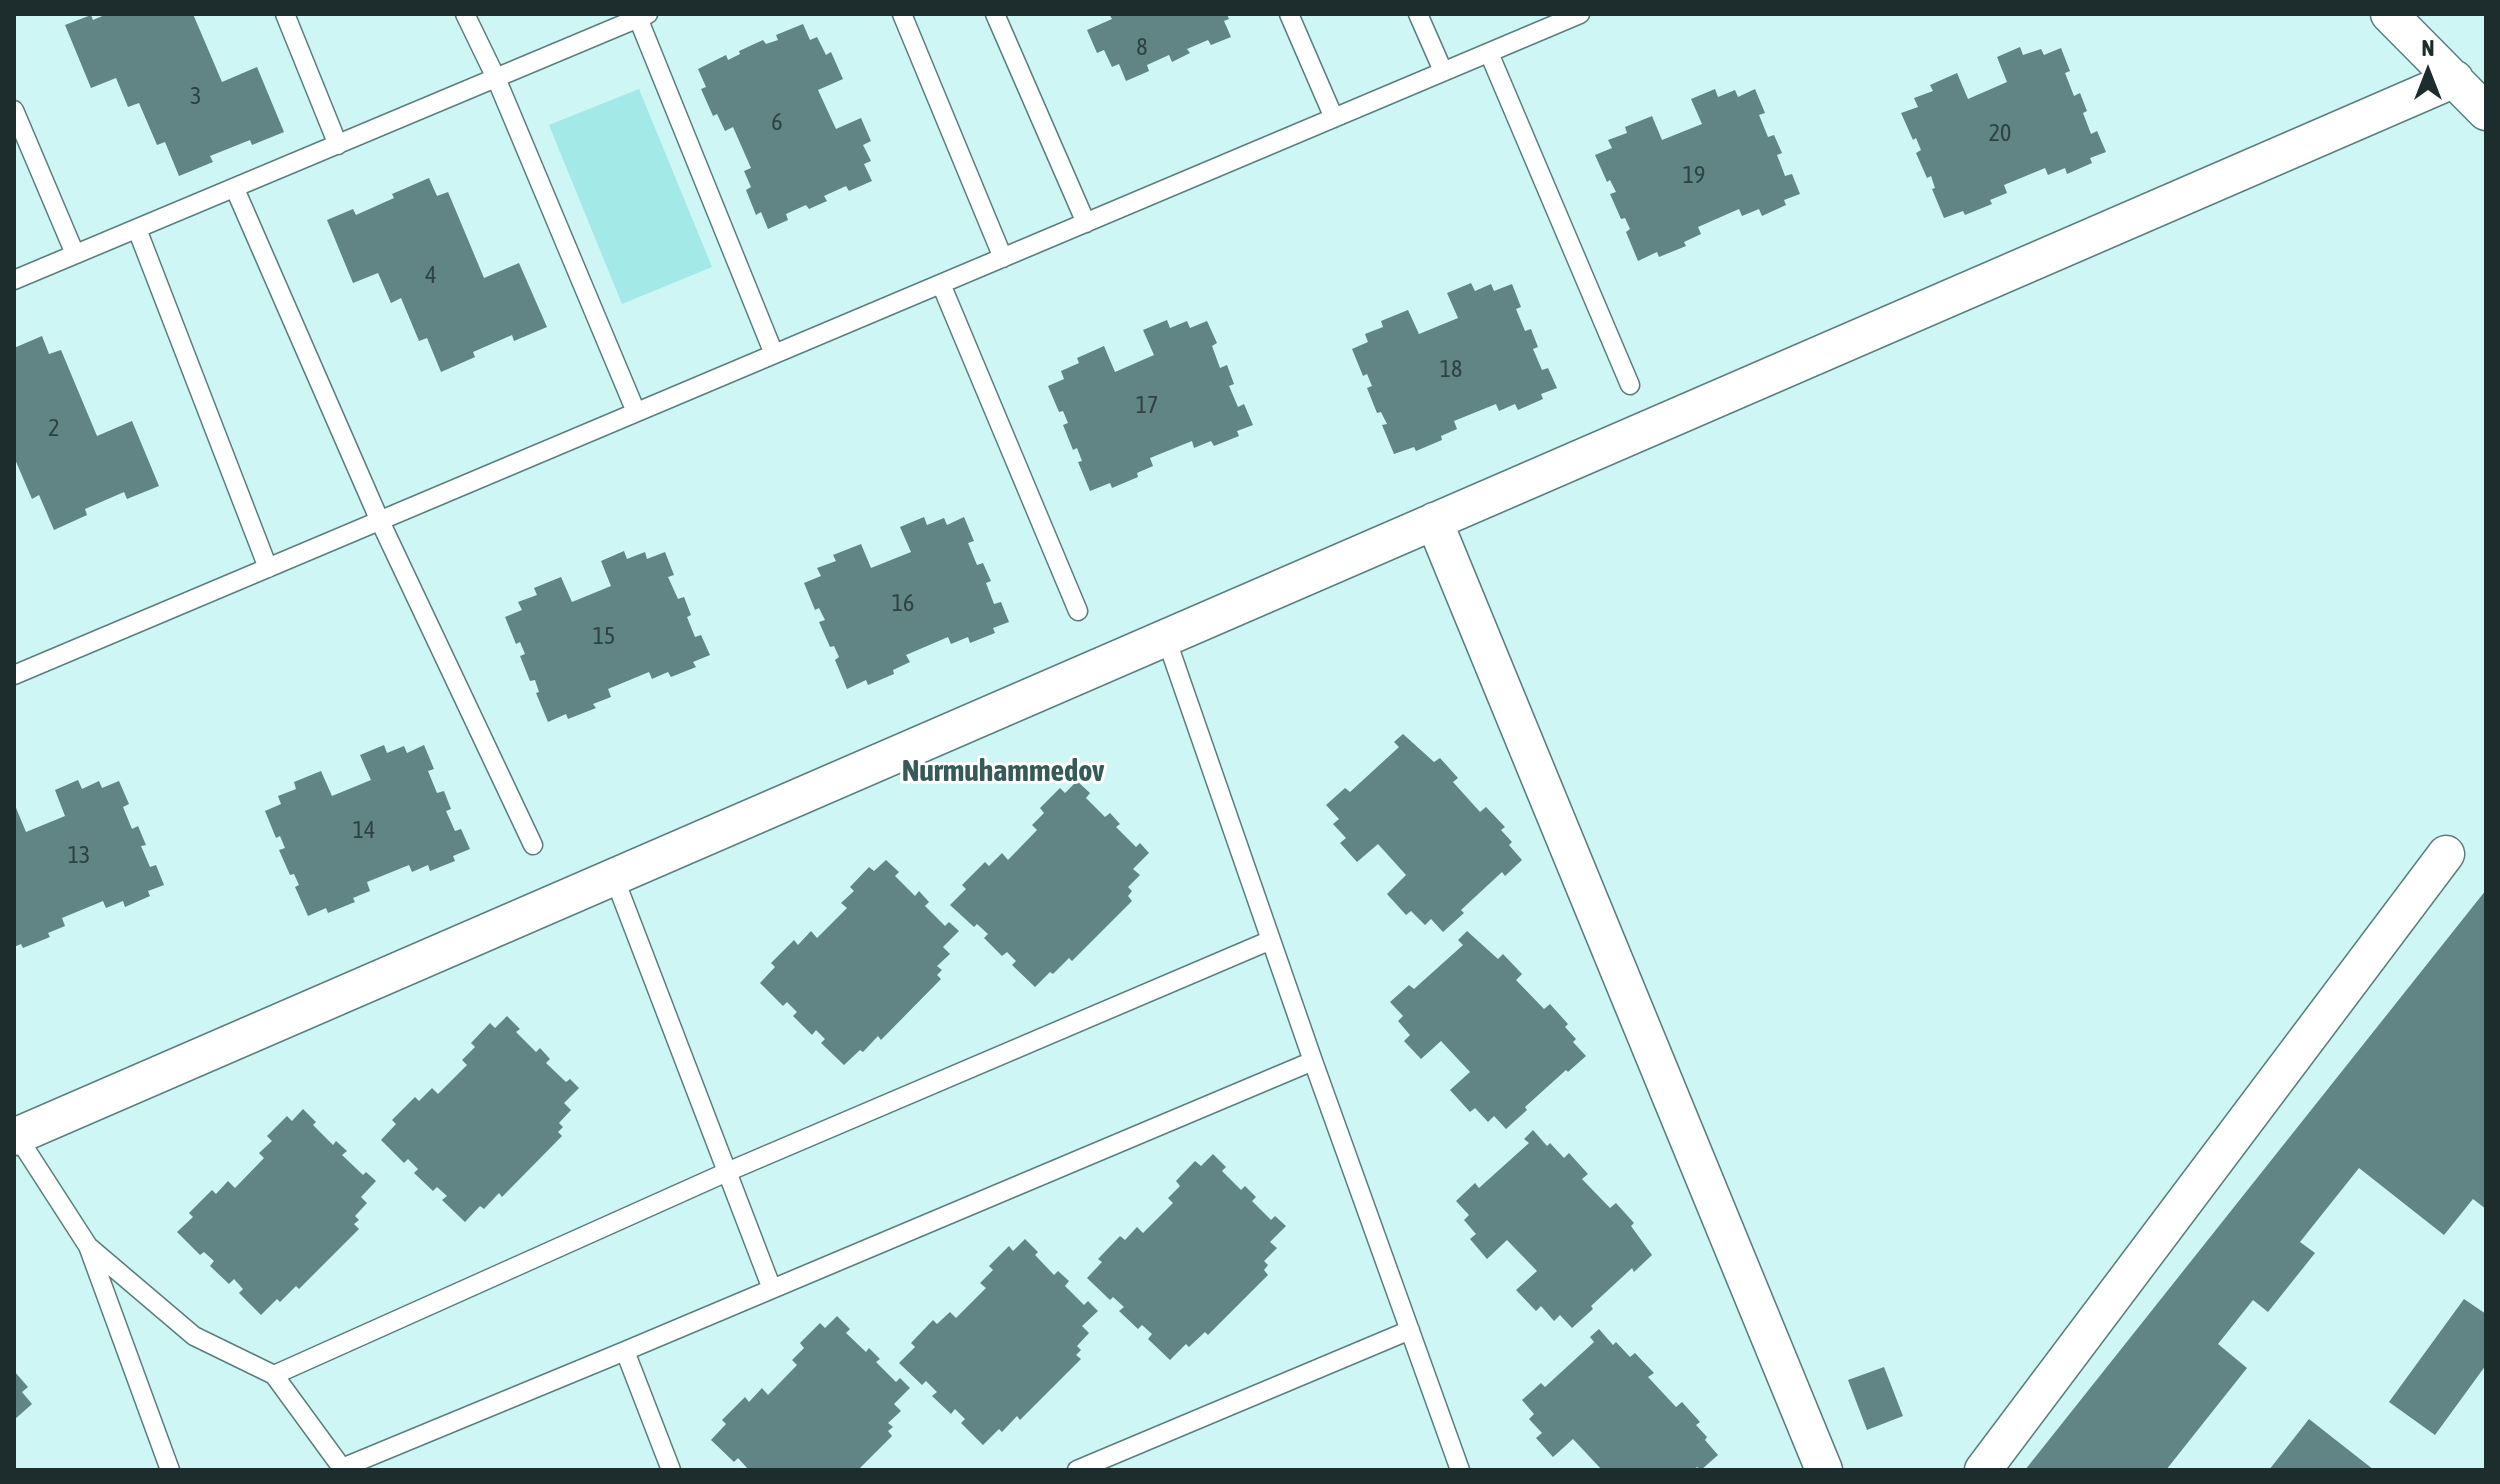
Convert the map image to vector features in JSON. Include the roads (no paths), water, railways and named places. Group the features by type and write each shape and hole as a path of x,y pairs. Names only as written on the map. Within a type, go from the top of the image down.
{"street":[{"path":"2389,14 2486,112"},
{"path":"15,1134 2455,79"},
{"path":"1434,521 1824,1470"},
{"path":"1983,1470 2446,854"}],"lane":[{"path":"285,14 338,145"},
{"path":"465,14 496,78 636,412"},
{"path":"902,14 1003,258"},
{"path":"995,14 1086,223"},
{"path":"1289,14 1334,118"},
{"path":"1418,14 1443,71"},
{"path":"14,675 1580,14"},
{"path":"14,280 643,16 774,354"},
{"path":"1489,53 1630,385"},
{"path":"14,110 75,254"},
{"path":"235,189 379,519 533,845"},
{"path":"137,229 268,568"},
{"path":"941,284 1078,611"},
{"path":"1166,638 1460,1470"},
{"path":"614,877 772,1289"},
{"path":"274,1375 727,1172 1271,940"},
{"path":"88,1246 194,1336 274,1375 342,1469 1313,1061"},
{"path":"15,1134 88,1246 170,1470"},
{"path":"1077,1470 1410,1330"},
{"path":"625,1351 671,1470"}],"district":[{"name":"Nurmuhammedov","path":"1003,772"}]}
